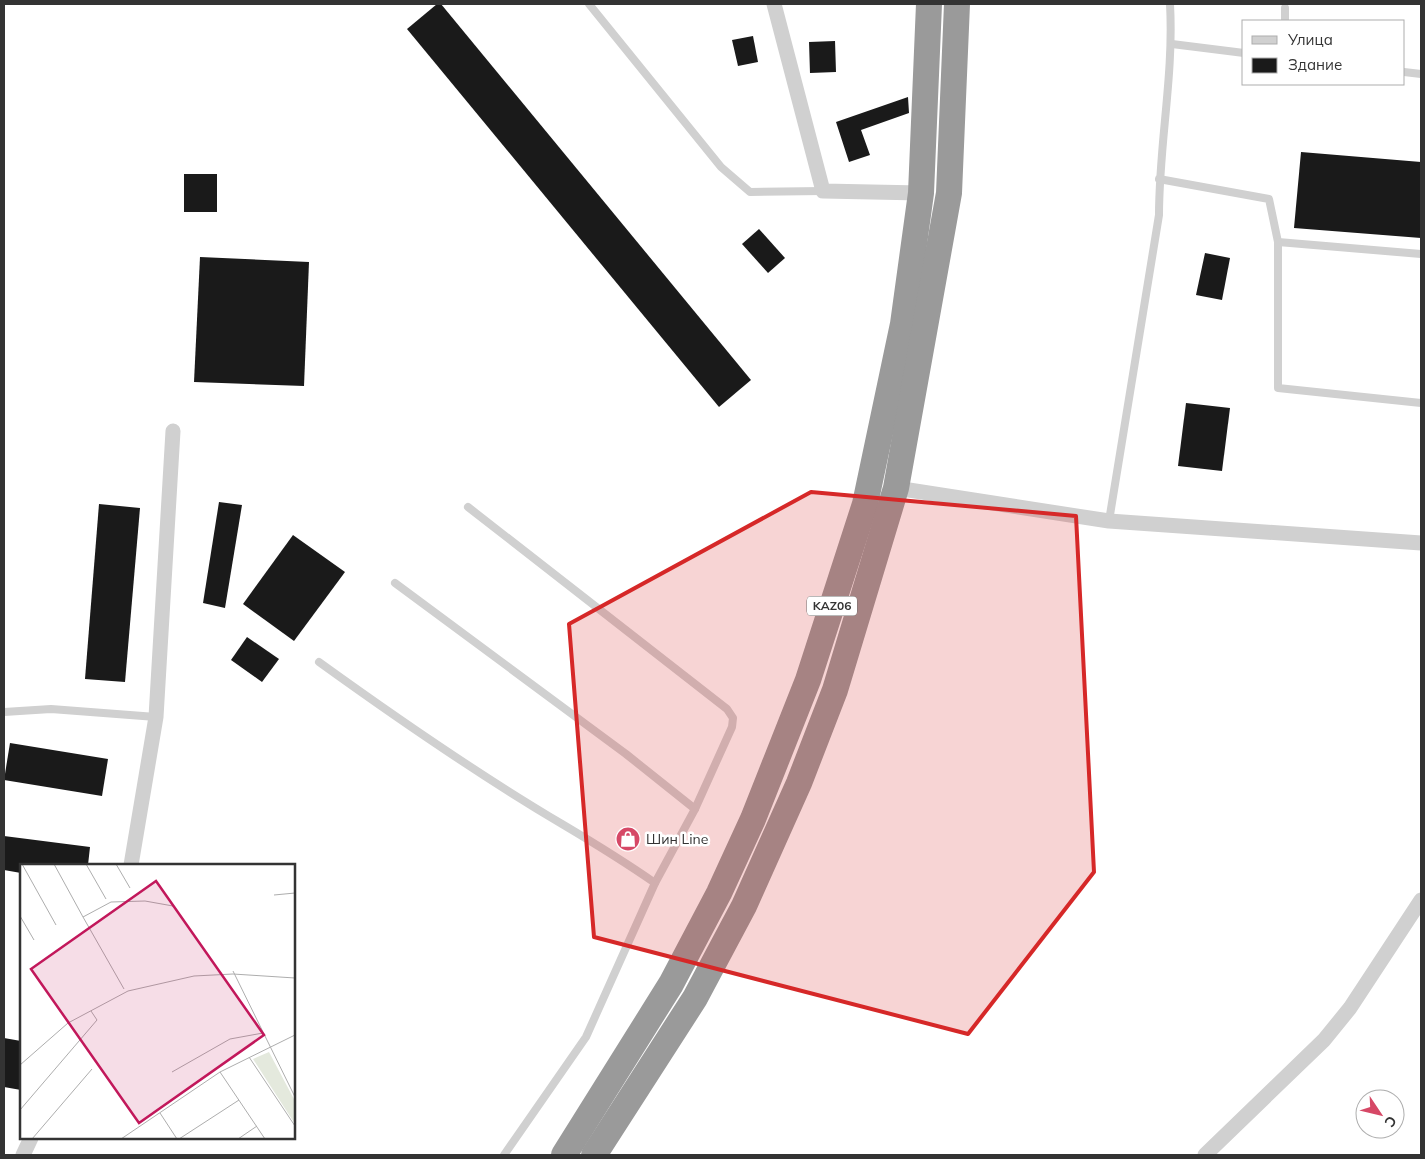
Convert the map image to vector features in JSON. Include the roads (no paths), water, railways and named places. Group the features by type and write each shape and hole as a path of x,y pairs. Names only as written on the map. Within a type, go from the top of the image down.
{"highway":[{"name":"KАZ06","path":"564,1155 671,984 719,893 763,796 808,680 865,504 903,324 921,193 929,4"},
{"name":"KАZ06","path":"594,1155 695,998 744,906 778,831 834,690 896,488 948,193 958,4"}],"street":[{"path":"774,4 823,191 921,193"},
{"path":"131,864 156,717 173,431"},
{"path":"896,488 1109,521 1421,542"},
{"path":"1205,1155 1324,1040 1350,1008 1421,900"},
{"path":"24,1155 31,1139"}],"lane":[{"path":"588,4 721,167 750,192 823,191"},
{"path":"1109,521 1159,215 1159,180 1172,44 1170,4"},
{"path":"1285,8 1285,20"},
{"path":"1172,44 1242,53"},
{"path":"1405,72 1421,74"},
{"path":"1159,180 1269,200 1278,242 1278,388 1421,403"},
{"path":"1278,242 1421,254"},
{"path":"468,507 728,709 733,718 732,727 696,809 655,883 586,1037 504,1155"},
{"path":"395,584 626,754 696,809"},
{"path":"319,662 405,724 562,824 609,851 655,883"},
{"path":"4,712 50,709 156,717"}],"place":[{"name":"Шин Line","path":"628,839"}]}
